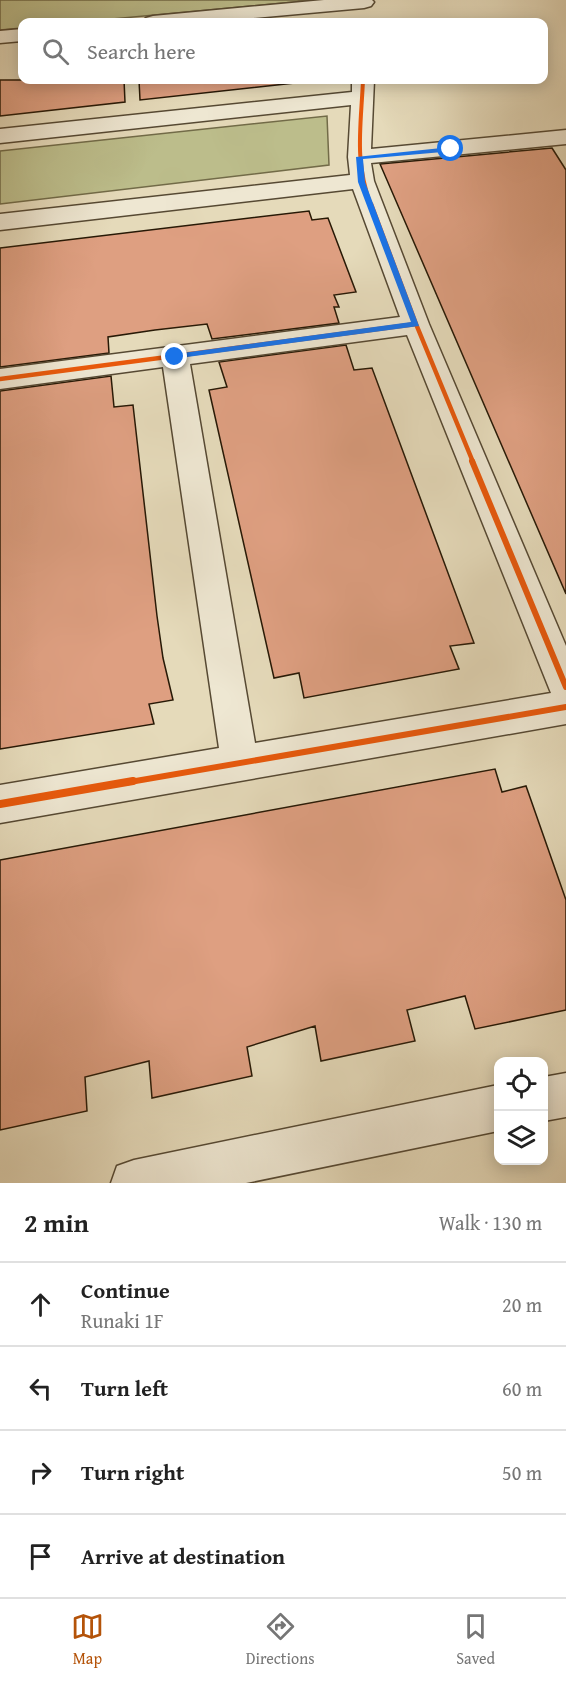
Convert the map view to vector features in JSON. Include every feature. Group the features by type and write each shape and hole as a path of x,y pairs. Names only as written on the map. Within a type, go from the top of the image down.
{"street":[{"path":"193,18 364,1 364,18"},
{"path":"0,37 18,35"},
{"path":"0,136 363,88 360,169 416,324 566,687"},
{"path":"0,222 565,138"},
{"path":"0,379 416,324"},
{"path":"175,357 240,762"},
{"path":"0,804 566,707"},
{"path":"548,1098 566,1095"},
{"path":"134,1183 494,1109"}],"green space":[{"path":"0,0 315,0 123,18 18,18 18,28 0,30"},
{"path":"327,116 329,165 0,204 0,151"}],"building":[{"path":"0,80 18,80 18,84 124,84 125,102 0,116"},
{"path":"139,84 285,84 140,100"},
{"path":"552,148 566,170 566,594 380,164"},
{"path":"309,211 312,220 328,218 356,292 334,295 339,307 334,307 339,323 212,339 207,324 155,330 108,337 109,353 0,367 0,248"},
{"path":"346,345 354,370 372,368 474,643 450,646 459,669 304,698 299,673 274,678 209,390 227,387 219,362"},
{"path":"111,376 114,407 133,405 157,616 163,658 173,700 149,704 154,724 0,749 0,391"},
{"path":"495,769 502,792 526,786 566,900 566,1010 475,1029 465,996 407,1010 415,1041 321,1061 315,1026 247,1047 252,1076 152,1098 149,1061 85,1077 87,1111 0,1130 0,860"}],"cycle path":[{"path":"363,84 359,157 362,181 416,324 566,687"},
{"path":"0,379 416,324"},
{"path":"0,804 566,707"}],"route":[{"path":"175,357 416,324 362,182 359,157 451,149"}]}
